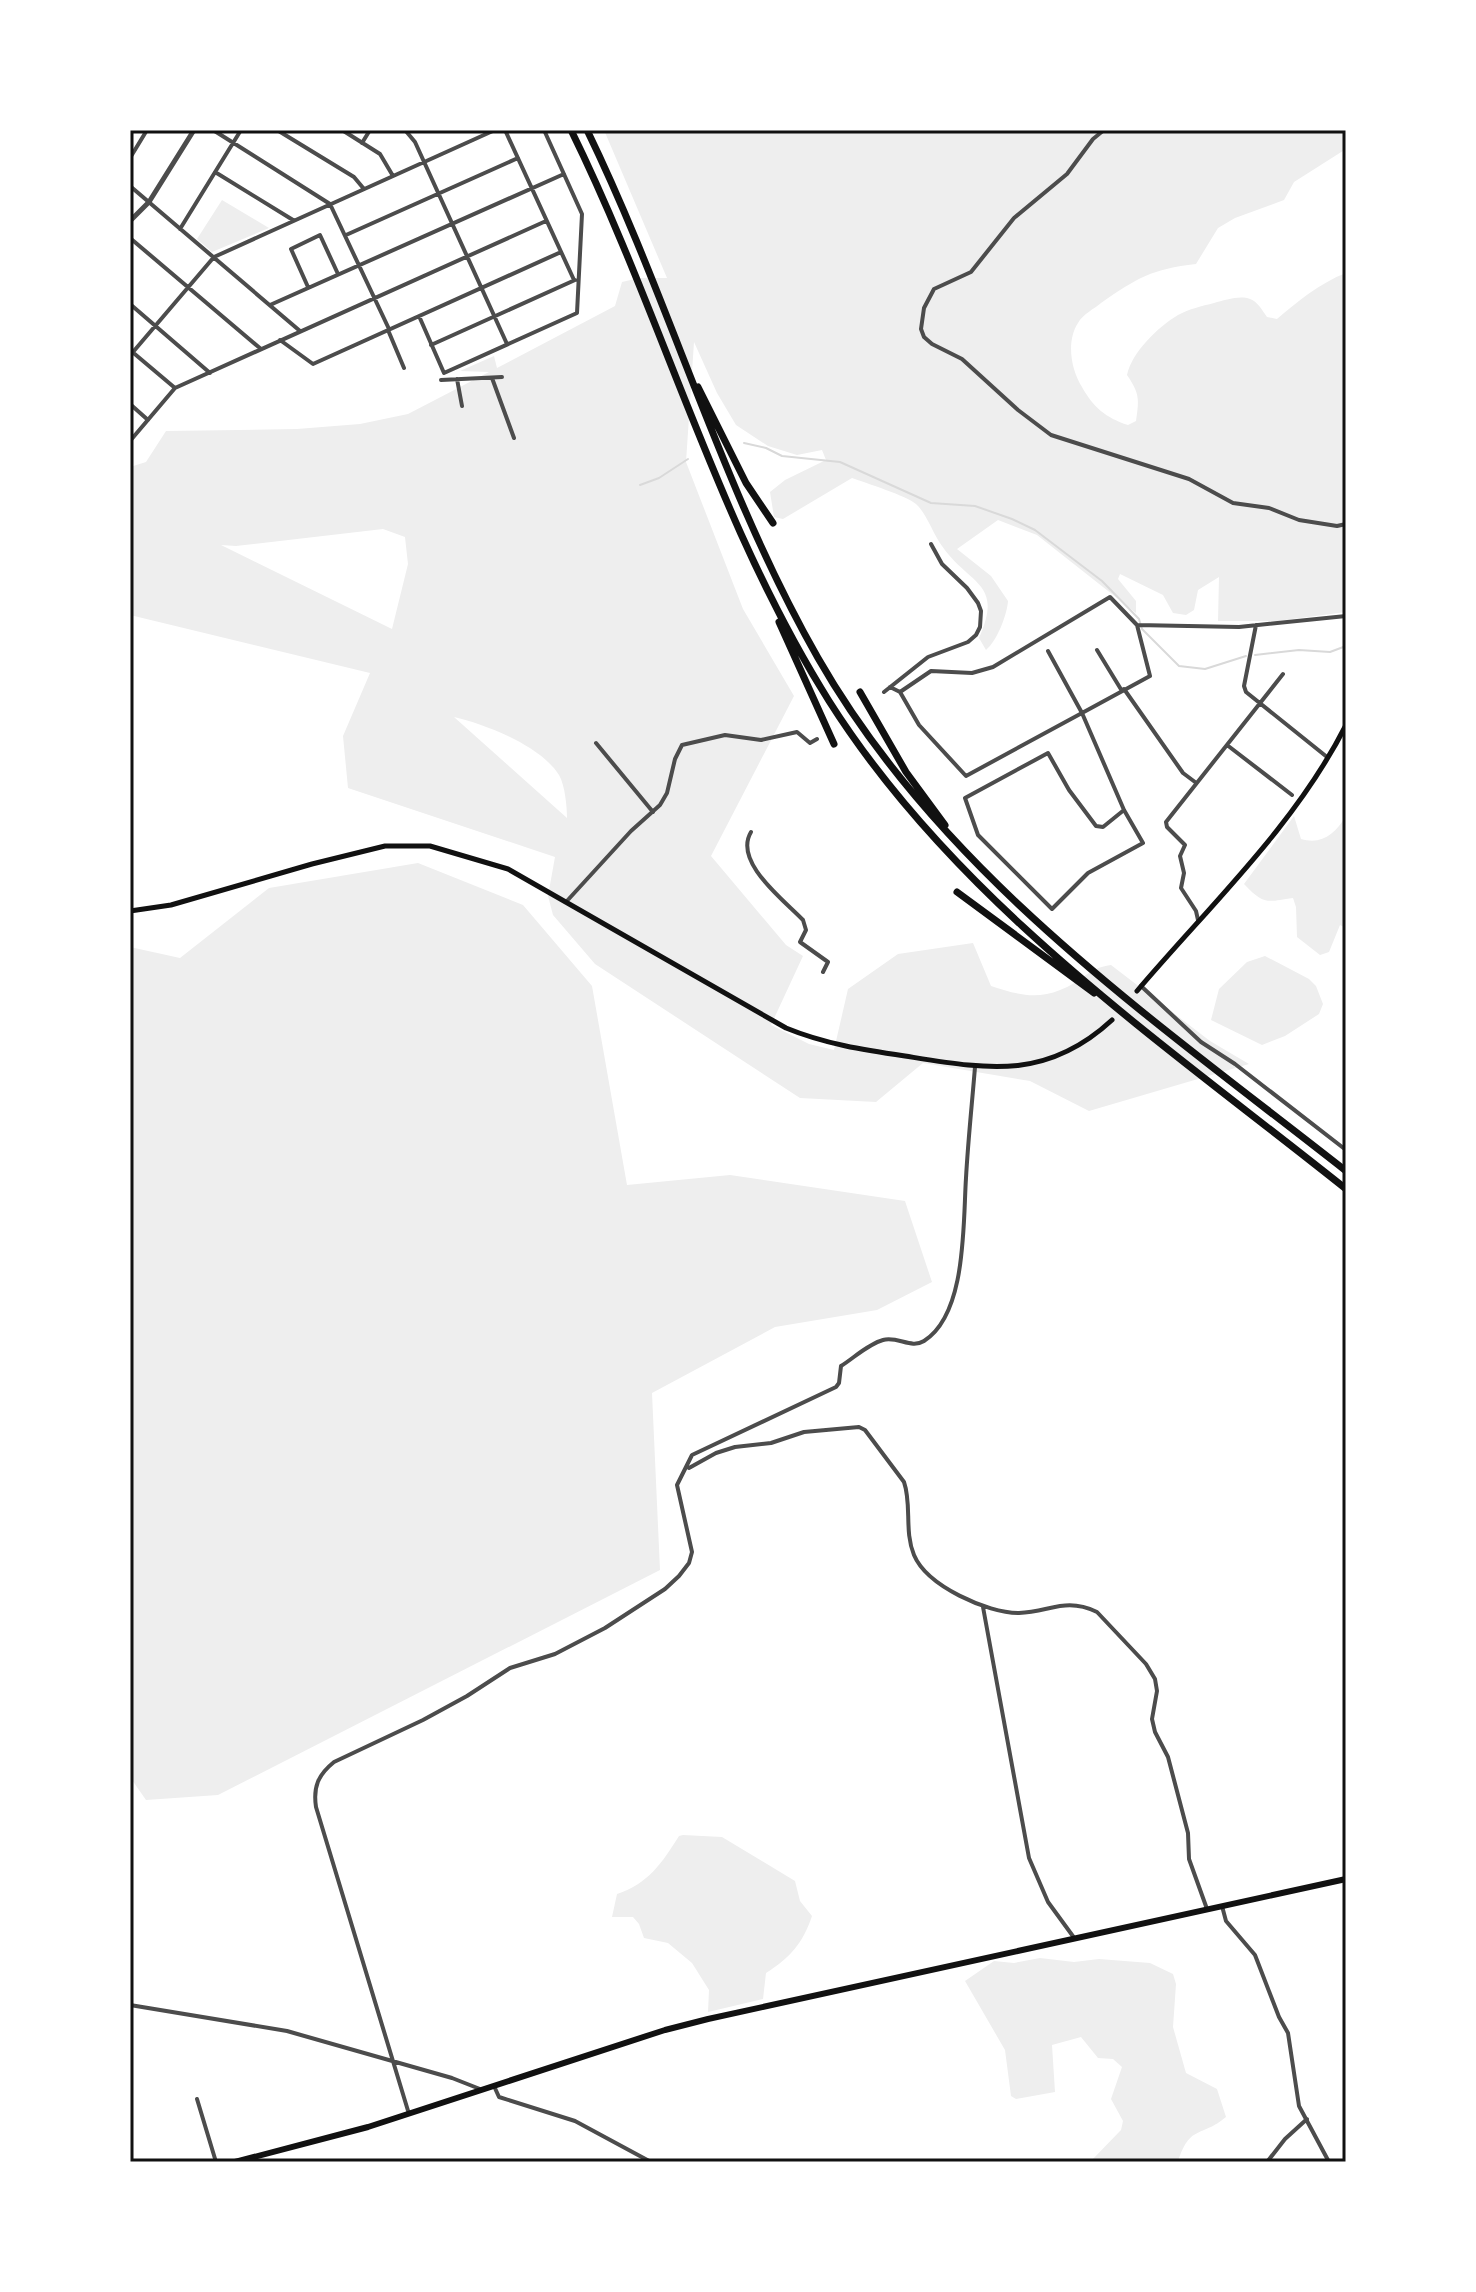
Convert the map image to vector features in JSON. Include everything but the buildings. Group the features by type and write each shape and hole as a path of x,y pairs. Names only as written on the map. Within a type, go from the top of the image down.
{"highway":[{"path":"571,130 748,550 834,744"},
{"path":"587,130 760,546 818,658 888,763 972,860 1032,917 1109,985 1346,1171"},
{"path":"676,342 738,468 773,523"},
{"path":"748,550 780,615 852,736 904,804 960,866 1012,917 1148,1032 1346,1189"},
{"path":"860,692 906,772 972,860"},
{"path":"957,892 1148,1032"},
{"path":"235,2162 409,2114 665,2030 708,2019 1346,1879"}],"main road":[{"path":"1139,989 1282,825 1310,789 1346,725"},
{"path":"130,911 171,905 372,849 411,844 441,848 500,866 786,1028 814,1040 975,1067 1002,1068 1060,1056 1084,1043 1112,1020"}],"street":[{"path":"130,158 147,130"},
{"path":"130,221 149,202 194,130"},
{"path":"213,130 330,204 404,368"},
{"path":"180,229 241,130"},
{"path":"277,130 354,177 364,189"},
{"path":"342,130 384,157 393,176"},
{"path":"362,143 370,130"},
{"path":"407,130 439,193 507,345"},
{"path":"175,388 131,351 214,257 495,130"},
{"path":"505,130 576,280"},
{"path":"419,316 444,373 577,313 576,280 582,214 544,130"},
{"path":"1104,130 1093,139 1067,174 1014,218 971,272 934,289 924,308 921,329 924,337 962,359 1018,410 1051,435 1189,479 1233,503 1269,508 1299,520 1337,526 1346,524"},
{"path":"346,235 518,158"},
{"path":"215,172 293,220"},
{"path":"270,305 564,174"},
{"path":"130,186 300,331"},
{"path":"130,441 175,388 546,221"},
{"path":"308,287 291,249 320,235 338,275"},
{"path":"130,238 261,349"},
{"path":"280,340 313,364 561,252"},
{"path":"431,345 576,280"},
{"path":"130,304 211,373"},
{"path":"455,368 462,406"},
{"path":"441,380 502,377"},
{"path":"492,378 514,438"},
{"path":"130,404 148,420"},
{"path":"884,692 928,657 974,638 980,627 978,603 942,564 931,544"},
{"path":"890,687 900,692 919,725 966,776 1151,674 1139,625 1110,597 993,667 972,673 931,671 900,692"},
{"path":"1139,625 1200,628 1346,616"},
{"path":"1256,625 1244,686 1246,692 1320,754 1329,758"},
{"path":"1097,650 1183,773 1196,783"},
{"path":"1048,651 1082,713 1124,810 1143,843 1088,873 1052,909 976,832 965,798 1048,753 1069,790 1096,826 1103,827 1124,810"},
{"path":"1198,920 1181,888 1184,873 1180,854 1185,845 1166,824 1283,674"},
{"path":"566,902 631,831 653,812 667,793 675,759 686,742 725,735 767,739 797,732 810,743 817,739"},
{"path":"596,743 653,812"},
{"path":"1227,745 1292,795"},
{"path":"751,832 745,849 749,862 803,920 806,930 800,942 828,962 823,972"},
{"path":"1139,989 1201,1042 1235,1064 1346,1150"},
{"path":"409,2114 316,1807 314,1794 317,1782 323,1771 334,1762 423,1720 510,1668 555,1654 605,1628 665,1589 689,1563 692,1552 677,1492 680,1476 692,1455 836,1387 841,1366 880,1341 921,1343 934,1333 953,1296 963,1249 975,1067"},
{"path":"686,1469 735,1447 771,1443 804,1432 859,1427 865,1430 904,1482 911,1544 916,1559 940,1583 995,1611 1016,1613 1061,1605 1087,1608 1109,1623 1146,1664 1155,1679 1157,1691 1152,1719 1168,1757 1188,1833 1189,1859 1207,1909"},
{"path":"983,1607 1029,1858 1048,1902 1075,1939"},
{"path":"1222,1906 1226,1921 1255,1955 1288,2033 1299,2106 1329,2162"},
{"path":"130,2005 287,2031 452,2078 482,2091"},
{"path":"494,2086 499,2097 575,2121 651,2162"},
{"path":"197,2099 216,2162"},
{"path":"1267,2162 1285,2139 1307,2119"}],"shaded area":[{"path":"604,130 1346,130 1346,149 1294,182 1284,200 1235,218 1218,228 1196,264 1146,276 1086,314 1074,330 1071,355 1075,372 1091,400 1101,411 1128,425 1136,421 1138,402 1127,375 1130,366 1147,341 1170,320 1196,308 1242,298 1255,302 1267,317 1277,319 1318,287 1346,273 1346,612 1277,621 1218,621 1219,577 1198,590 1194,610 1186,615 1173,613 1163,595 1120,574 1118,579 1136,601 1136,613 1037,535 998,520 957,549 991,576 1008,601 1001,627 986,650 979,638 986,620 986,595 942,546 916,504 852,478 783,519 774,517 770,492 785,480 826,460 822,450 797,455 768,446 736,425 717,393 694,342 686,462 743,609 794,696 711,856 786,945 803,956 771,1025 809,1044 834,1050 848,989 898,954 973,943 991,986 1017,993 1051,993 1096,969 1111,965 1210,1041 1249,1064 1089,1111 1030,1081 923,1063 876,1102 800,1098 595,964 553,915 548,896 555,857 348,788 343,736 370,673 130,615 130,467 146,462 166,431 297,429 360,424 408,414 489,372 460,371 494,356 497,368 615,306 622,282 639,278 667,278","holes":["383,529 405,537 408,564 392,629 221,545 236,546","454,717 511,738 551,764 563,784 567,818"]},
{"path":"222,200 269,228 212,252 197,239"},
{"path":"1294,816 1301,839 1315,840 1327,836 1346,816 1346,928 1340,925 1329,952 1320,955 1297,937 1293,898 1261,899 1244,884"},
{"path":"418,863 523,905 592,986 627,1185 730,1175 905,1201 932,1282 877,1310 775,1327 652,1393 660,1570 218,1795 146,1800 130,1777 130,947 180,958 269,888"},
{"path":"1265,956 1309,979 1316,986 1323,1004 1319,1014 1285,1036 1262,1045 1211,1020 1219,989 1247,962"},
{"path":"683,1835 722,1837 795,1881 800,1901 812,1916 795,1949 766,1973 763,1999 708,2012 709,1990 692,1963 668,1943 644,1938 633,1917 612,1917 617,1894 646,1878"},
{"path":"1040,1958 1074,1962 1099,1959 1150,1963 1173,1974 1176,1984 1173,2027 1186,2073 1217,2089 1226,2117 1192,2137 1178,2162 1090,2162 1121,2130 1123,2121 1111,2099 1122,2067 1113,2059 1098,2058 1081,2037 1052,2045 1055,2092 1016,2099 1011,2096 1005,2050 965,1981 994,1961 1014,1963"}],"waterway":[{"path":"744,443 782,456 840,462 931,503 975,506 1035,530 1102,581 1139,619 1142,629 1179,666 1205,669 1246,656"},
{"path":"640,485 659,478 688,459"},
{"path":"1255,655 1299,650 1330,652 1346,646"}]}
